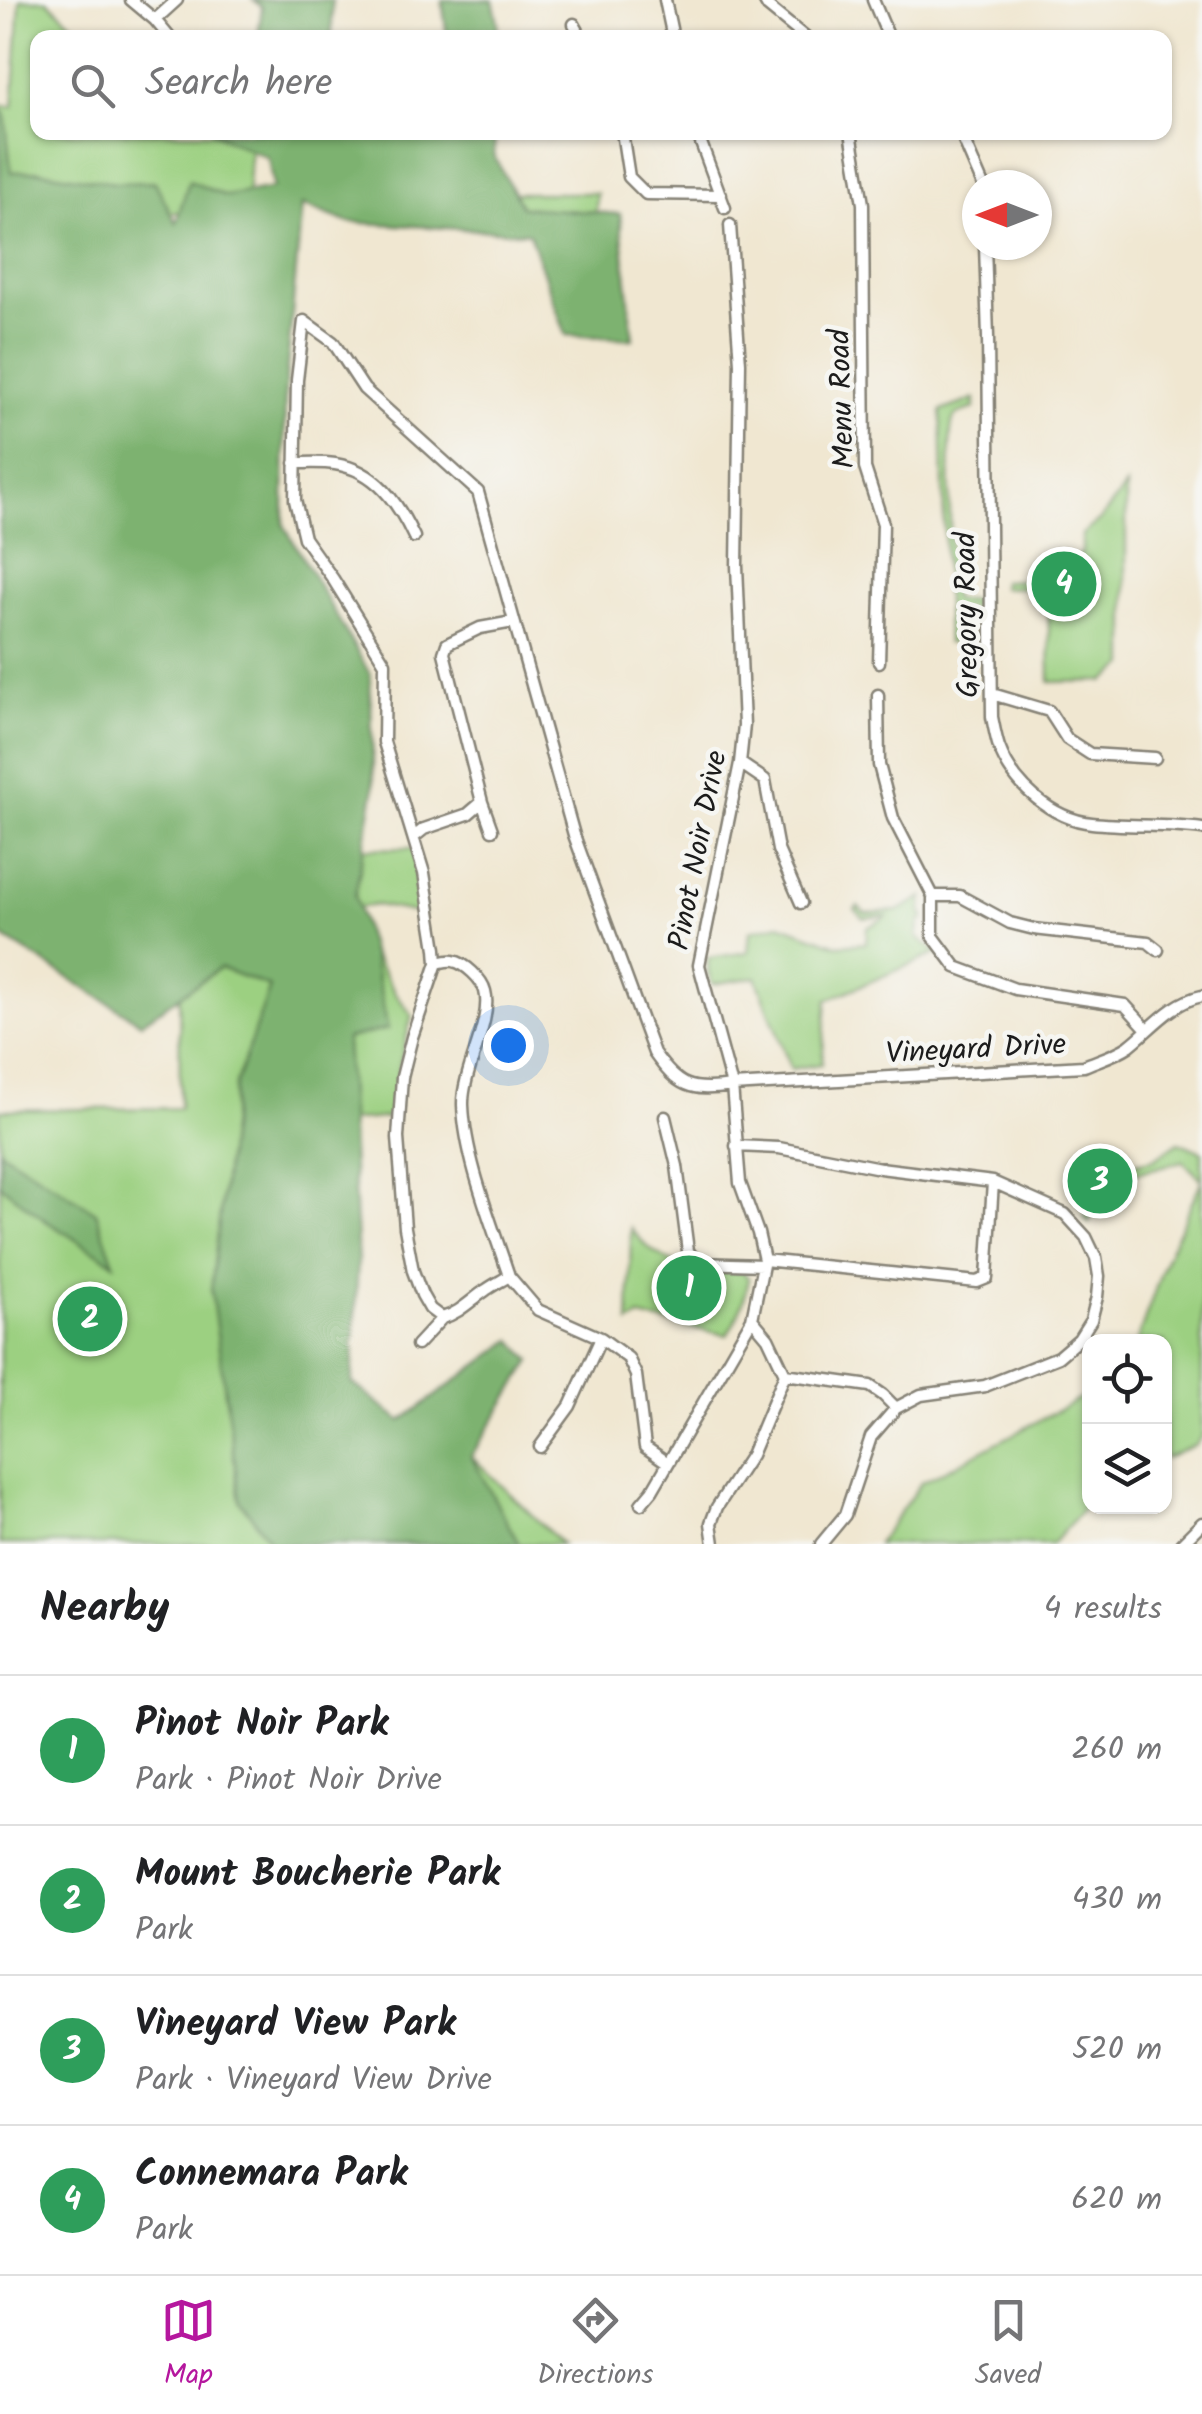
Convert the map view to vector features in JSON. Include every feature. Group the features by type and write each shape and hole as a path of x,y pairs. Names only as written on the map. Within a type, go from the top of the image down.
{"street":[{"path":"131,0 163,30"},
{"path":"155,20 177,0"},
{"path":"665,0 671,30"},
{"path":"764,0 796,30"},
{"path":"873,0 886,30"},
{"path":"574,24 577,30"},
{"path":"623,140 629,178 646,194 721,195"},
{"path":"700,140 725,208"},
{"name":"Menu Road","path":"852,140 863,204 864,468 883,524 879,662"},
{"path":"963,140 976,170"},
{"name":"Pinot Noir Drive","path":"641,1504 652,1492 752,1319 764,1263 740,1184 732,1086 699,966 740,764 744,712 737,566 740,364 730,225"},
{"name":"Gregory Road","path":"985,260 992,717 1000,749 1031,795 1063,816 1089,823 1202,829"},
{"name":"Vineyard Drive","path":"295,463 297,380 304,321 332,342 364,389 478,492 574,835 654,1053 672,1079 705,1090 1084,1066 1126,1048 1187,999 1202,996"},
{"path":"414,537 402,511 385,489 360,472 337,464 295,463 294,500 304,538 385,663 384,742 424,873 437,962 402,1077 398,1138 405,1228 413,1272 430,1309 442,1318"},
{"path":"492,830 444,653 447,644 480,628 513,622"},
{"path":"992,694 1049,711 1067,739 1090,754 1155,758"},
{"path":"878,695 879,765 893,818 933,896 933,936 956,967 1015,989 1125,1004 1146,1029"},
{"path":"740,764 765,780 778,850 801,903"},
{"path":"414,837 424,829 468,814 482,802"},
{"path":"933,896 960,896 1010,922 1034,929 1148,942 1158,950"},
{"path":"437,962 455,961 474,974 485,989 486,1008 463,1102 474,1167 509,1276 538,1310 601,1338 628,1358 636,1375 645,1446 668,1463"},
{"path":"665,1117 677,1166 688,1251 698,1263 764,1263 976,1282 987,1278 993,1182"},
{"path":"736,1146 779,1148 880,1168 993,1182 1064,1214 1086,1237 1096,1258 1098,1297 1079,1339 1058,1357 985,1386 921,1395 896,1408 871,1437 845,1515 821,1544"},
{"path":"416,1345 442,1318 466,1307 509,1276"},
{"path":"714,1544 712,1523 717,1507 751,1455 785,1374 768,1338 752,1319"},
{"path":"540,1447 570,1406 601,1338"},
{"path":"785,1374 870,1386 896,1408"},
{"path":"1181,1544 1202,1523"}],"green space":[{"path":"20,0 47,0 79,30 30,30 30,140 251,140 246,212 0,213 0,105 13,107"},
{"path":"253,0 332,0 332,30 259,30 262,7"},
{"path":"442,0 493,0 498,30 446,30"},
{"path":"0,110 5,113 11,172 39,171 115,183 155,182 176,223 189,181 226,196 273,188 268,158 229,140 495,140 494,156 522,207 620,214 633,339 566,335 529,233 347,222 302,205 285,390 284,525 370,674 374,792 355,896 388,1029 346,1039 358,1260 352,1383 401,1421 512,1340 531,1361 471,1456 519,1544 272,1544 240,1501 211,1290 235,1086 270,987 220,968 141,1023 0,935"},
{"path":"485,193 597,193 596,211 484,212"},
{"path":"975,399 975,408 956,416 951,428 950,504 953,600 979,600 979,607 953,608 954,643 947,643 941,411"},
{"path":"1126,486 1126,665 1105,681 1050,682 1048,587 1002,588 1002,581 1066,579 1082,551 1082,534 1100,520"},
{"path":"178,841 345,849 413,848 423,914 377,905 347,909 412,1015 399,1068 394,1117 348,1121 352,1383 401,1421 512,1340 531,1361 471,1456 562,1544 0,1544 0,1110 180,1108"},
{"path":"923,897 924,920 920,921 917,937 938,953 827,1000 822,1064 791,1069 756,977 712,984 708,958 748,952 750,931 780,924 837,945 866,943 867,928 888,916 863,918 855,909 858,906 865,913 898,911"},
{"path":"1179,1142 1202,1152 1202,1180 1183,1161 1102,1182 1089,1223 1084,1217 1095,1173 1154,1159"},
{"path":"0,1147 2,1152 96,1212 114,1263 46,1221 0,1185"},
{"path":"1202,1180 1202,1436 1195,1445 1172,1456 1172,1334 1139,1334 1166,1259"},
{"path":"631,1228 642,1242 667,1260 695,1269 743,1272 749,1279 746,1294 727,1335 640,1317 629,1323"},
{"path":"1082,1398 1082,1510 1052,1544 877,1544 921,1483"}],"place":[{"name":"Connemara Park","path":"1064,584"},
{"name":"Vineyard View Park","path":"1100,1181"},
{"name":"Pinot Noir Park","path":"689,1288"},
{"name":"Mount Boucherie Park","path":"90,1319"}]}
